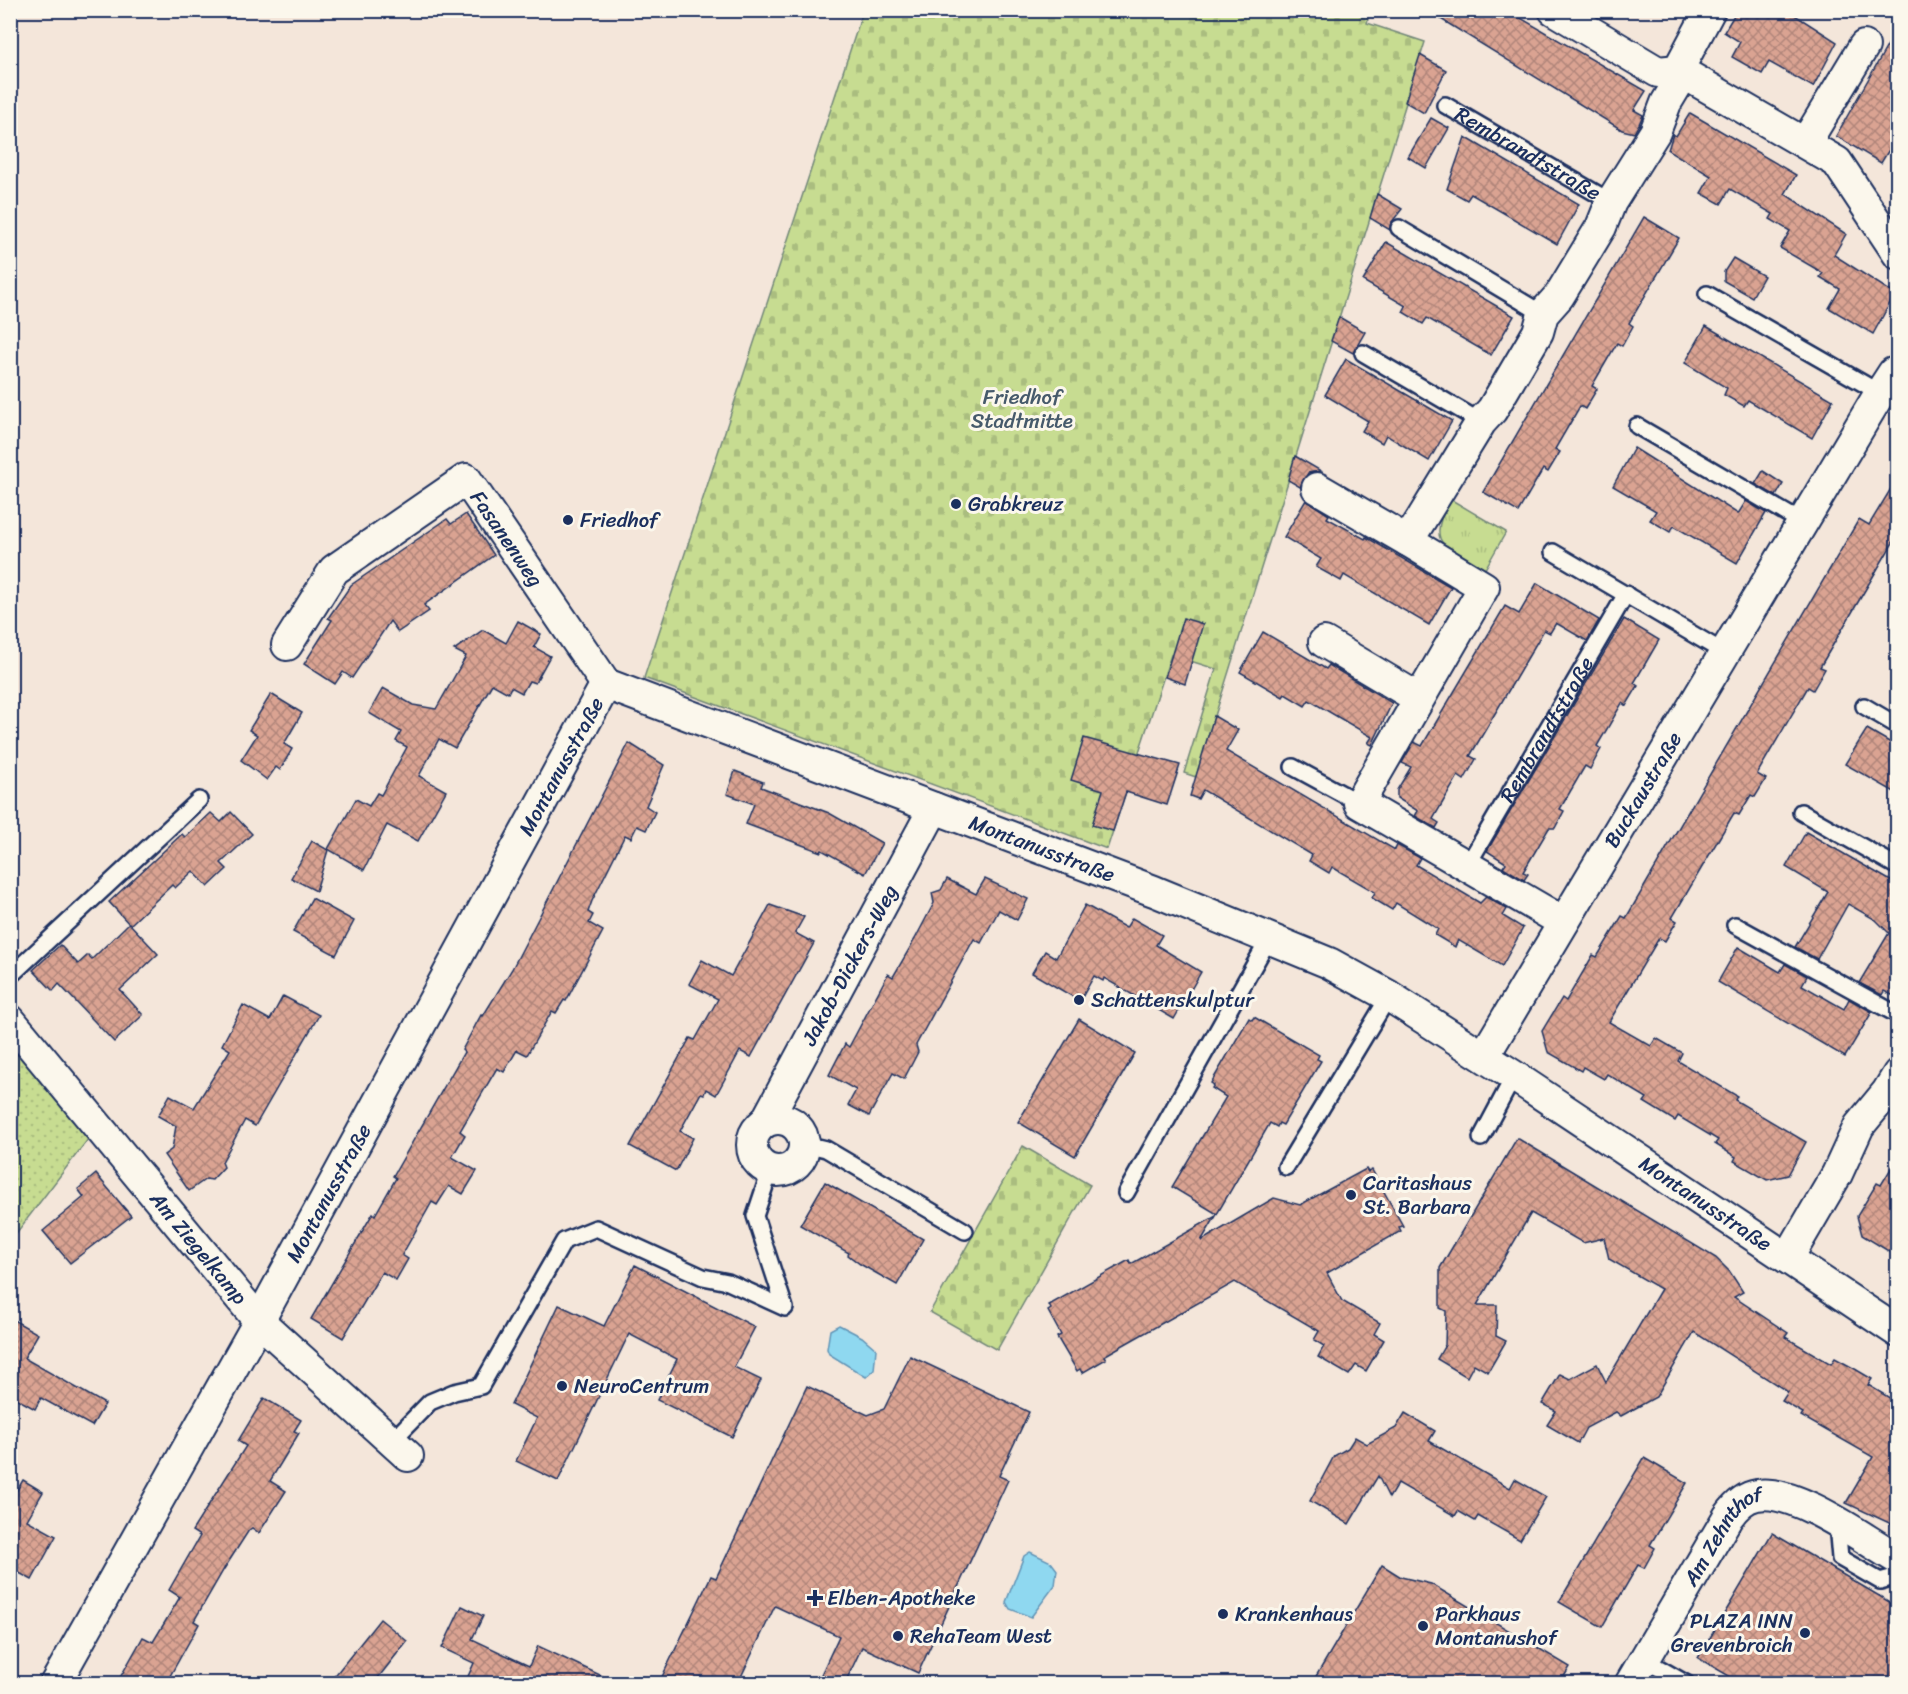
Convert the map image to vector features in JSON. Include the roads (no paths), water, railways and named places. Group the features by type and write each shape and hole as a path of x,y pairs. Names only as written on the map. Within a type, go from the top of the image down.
{"street":[{"path":"1554,10 1658,72 1681,72 1838,162 1894,240"},
{"name":"Rembrandtstraße","path":"1408,541 1481,422 1492,410 1538,333 1543,314 1565,286 1601,227 1611,202 1655,132 1666,103 1710,10"},
{"path":"1806,142 1864,46"},
{"name":"Buckaustraße","path":"1484,1056 1892,376"},
{"name":"Fasanenweg","path":"287,645 334,570 466,479 606,684"},
{"path":"1317,488 1484,587 1359,803 1563,922"},
{"path":"1324,642 1418,698"},
{"name":"Montanusstraße","path":"55,1683 260,1321 606,684 1270,937 1329,963 1389,996 1484,1056 1896,1328"},
{"name":"Jakob-Dickers-Weg","path":"770,1171 755,1159 752,1144 756,1130 766,1121 934,808"},
{"name":"Am Ziegelkamp","path":"10,1020 260,1321 399,1449"},
{"path":"1788,1258 1837,1174 1859,1126 1887,1092 1898,1074"},
{"path":"766,1121 773,1119 788,1121 800,1130 805,1144 803,1156 795,1166 784,1171 770,1171"},
{"name":"Am Zehnthof","path":"1637,1672 1728,1517 1745,1499 1761,1495 1780,1497 1837,1524 1898,1559"}],"lane":[{"name":"Rembrandtstraße","path":"1445,105 1611,202"},
{"path":"1399,228 1543,314"},
{"name":"Buckaustraße","path":"1707,294 1892,376"},
{"path":"1363,353 1481,422"},
{"path":"1637,426 1803,523"},
{"path":"1553,552 1725,653"},
{"name":"Rembrandtstraße","path":"1467,866 1626,594"},
{"path":"1864,706 1898,726"},
{"path":"1293,767 1359,803"},
{"path":"10,976 199,800"},
{"path":"1801,812 1898,867"},
{"path":"1735,926 1898,1015"},
{"path":"1126,1193 1270,937"},
{"path":"1286,1167 1389,996"},
{"path":"1481,1138 1515,1076"},
{"path":"805,1144 826,1149 965,1231"},
{"path":"399,1449 430,1402 454,1392 480,1386 564,1241 596,1228 703,1277 728,1282 785,1308 755,1216 770,1171"},
{"path":"1837,1524 1840,1558 1880,1581 1898,1576"},
{"path":"1637,1672 1688,1683"}],"water":[{"path":"839,1325 862,1337 876,1349 874,1370 866,1377 829,1354 827,1349 830,1330"},
{"path":"1030,1552 1051,1562 1057,1570 1055,1585 1031,1617 1010,1609 1006,1602 1024,1556"}],"place":[{"name":"Grabkreuz","path":"956,504"},
{"name":"Friedhof","path":"568,520"},
{"name":"Schattenskulptur","path":"1079,1000"},
{"name":"Caritashaus St. Barbara","path":"1351,1195"},
{"name":"NeuroCentrum","path":"562,1386"},
{"name":"Elben-Apotheke","path":"815,1598"},
{"name":"Krankenhaus","path":"1223,1614"},
{"name":"Parkhaus Montanushof","path":"1423,1626"},
{"name":"PLAZA INN Grevenbroich","path":"1805,1633"},
{"name":"RehaTeam West","path":"898,1636"}],"park label":[{"name":"Friedhof Stadtmitte","path":"1022,409"}]}
